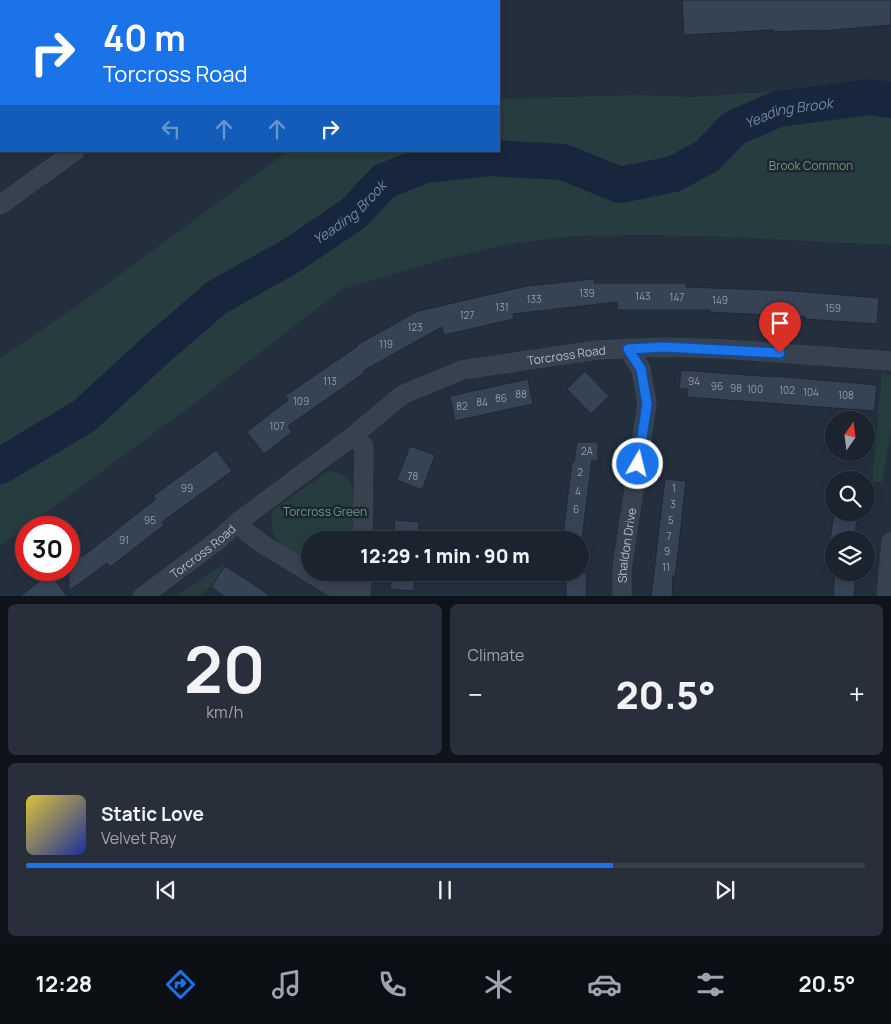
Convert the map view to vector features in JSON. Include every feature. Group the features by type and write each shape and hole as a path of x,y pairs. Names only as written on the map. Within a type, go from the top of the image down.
{"street":[{"path":"0,205 74,152"},
{"name":"Torcross Road","path":"142,596 353,436 402,395 462,370 597,350 664,347 724,349 891,361"},
{"name":"Shaldon Drive","path":"622,596 622,569 647,404 641,369 628,349"},
{"path":"353,436 364,447 363,531"},
{"name":"Torcross Road","path":"239,522 247,532 261,543 335,588 361,595 362,581"},
{"path":"886,596 891,542"}],"green space":[{"name":"Brook Common","path":"891,84 891,245 724,237 650,235 573,236 509,244 448,258 342,289 191,406 41,516 15,516 15,535 0,546 0,358 87,299 287,152 500,152 500,99 638,95 691,97"},
{"path":"882,373 891,375 891,430 882,482 875,482 875,471 873,471"},
{"name":"Torcross Green","path":"329,471 340,474 348,480 353,488 356,508 355,531 301,531 301,557 286,548 275,536 272,529 274,509"},
{"path":"223,564 225,566 211,587 199,596 176,596"}],"building":[{"path":"682,0 891,0 891,25 820,31 774,32 774,30 684,35"},
{"path":"594,279 594,283 686,283 686,287 794,291 879,298 877,324 805,319 806,317 710,312 710,310 617,310 617,302 513,314 514,319 444,335 442,327 363,371 364,373 288,426 292,432 264,454 247,432 288,400 285,396 357,345 418,311 527,286"},
{"path":"681,370 877,385 874,411 687,397 688,389 679,389"},
{"path":"585,371 609,396 591,414 567,389"},
{"path":"528,379 533,404 455,421 450,396"},
{"path":"577,442 598,442 598,461 592,460 583,531 564,531 572,462 574,462"},
{"path":"410,446 435,455 422,490 397,480"},
{"path":"216,450 232,471 162,522 164,525 110,567 107,563 69,591 69,581 80,581 80,554 82,557 156,499 153,496"},
{"path":"665,479 686,481 672,596 651,596"},
{"path":"395,520 419,522 418,531 394,531"},
{"path":"833,521 857,521 855,531 831,531"},
{"path":"225,566 271,596 224,596 211,587"},
{"path":"40,581 56,581 67,596 20,596"},
{"path":"390,581 415,581 414,591 390,589"},
{"path":"566,581 587,581 586,596 566,596"},
{"path":"834,581 855,581 854,596 833,596"}],"waterway":[{"name":"Yeading Brook","path":"0,466 84,416 216,298 294,254 354,213 384,181 425,165 489,158 563,162 620,185 674,174 707,156 734,128 778,109 871,97 891,100"}],"route":[{"path":"638,464 647,404 641,369 628,349 664,347 780,353"}]}
